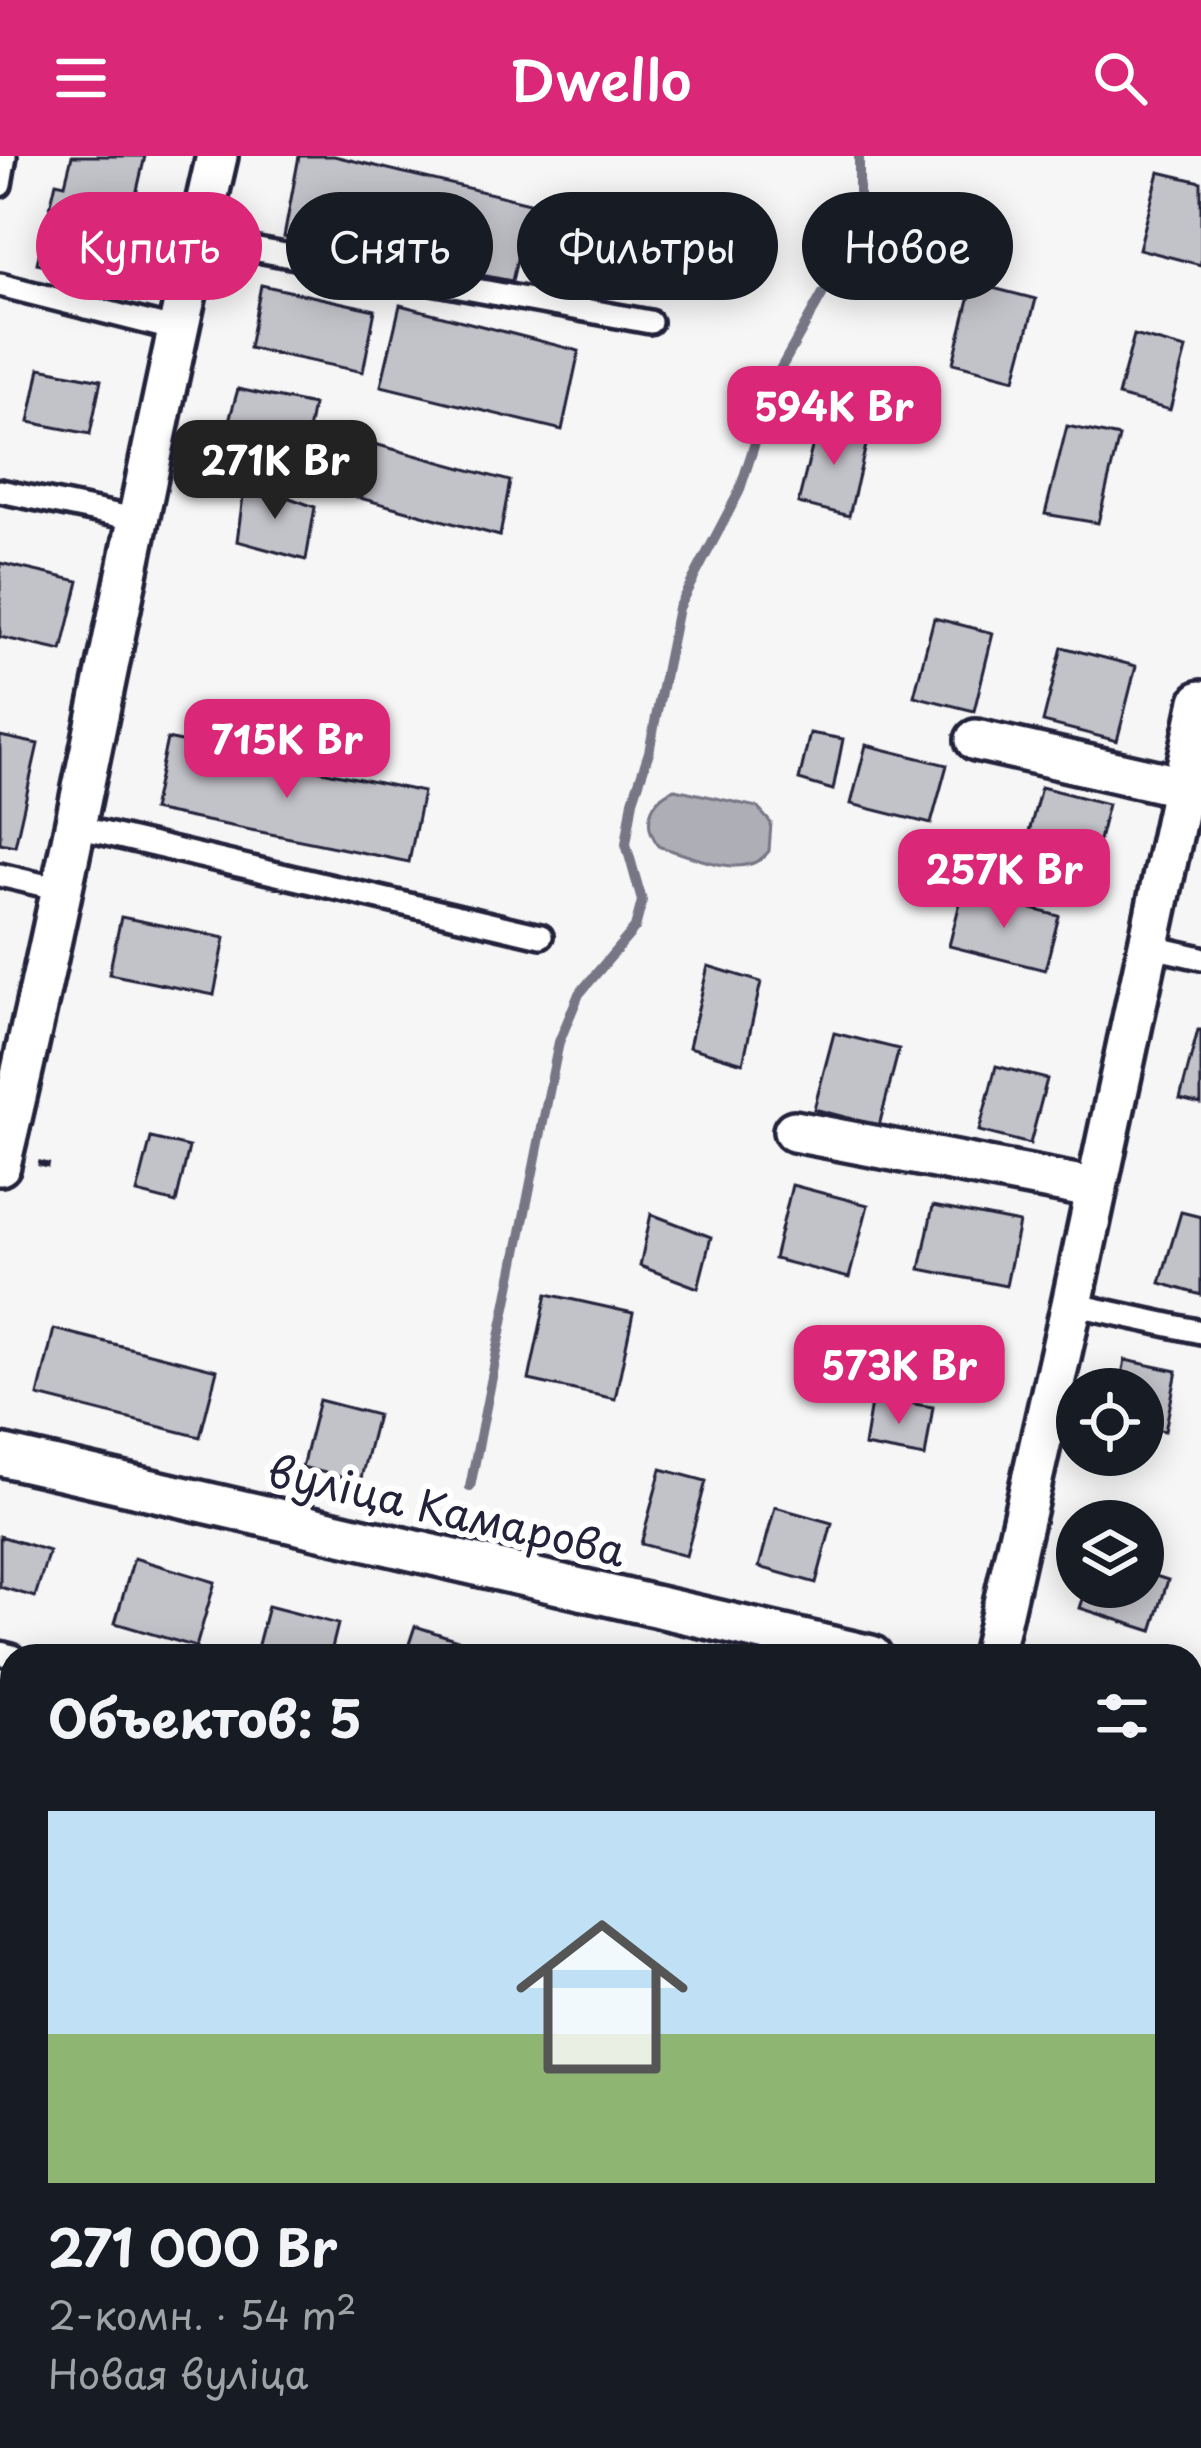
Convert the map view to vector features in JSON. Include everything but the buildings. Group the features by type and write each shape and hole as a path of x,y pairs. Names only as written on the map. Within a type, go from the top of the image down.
{"street":[{"path":"209,192 217,156"},
{"path":"0,1165 64,890 184,300"},
{"path":"995,1644 1201,701"},
{"path":"976,740 1183,787"},
{"path":"794,1131 1097,1189"},
{"name":"вуліца Камарова","path":"0,1455 820,1644"}],"lane":[{"path":"0,185 5,156"},
{"path":"262,251 650,322"},
{"path":"0,285 177,330"},
{"path":"0,491 140,520"},
{"path":"77,827 541,936"},
{"path":"0,875 64,890"},
{"path":"1148,946 1201,958"},
{"path":"1072,1304 1201,1332"}],"shaded area":[{"path":"675,789 757,807 771,823 769,851 759,860 732,866 660,847 651,830 651,814 659,799"}],"waterway":[{"path":"470,1487 559,1042 579,994 635,928 642,901 626,844 678,608 739,492 777,375 859,229 859,156"}]}
